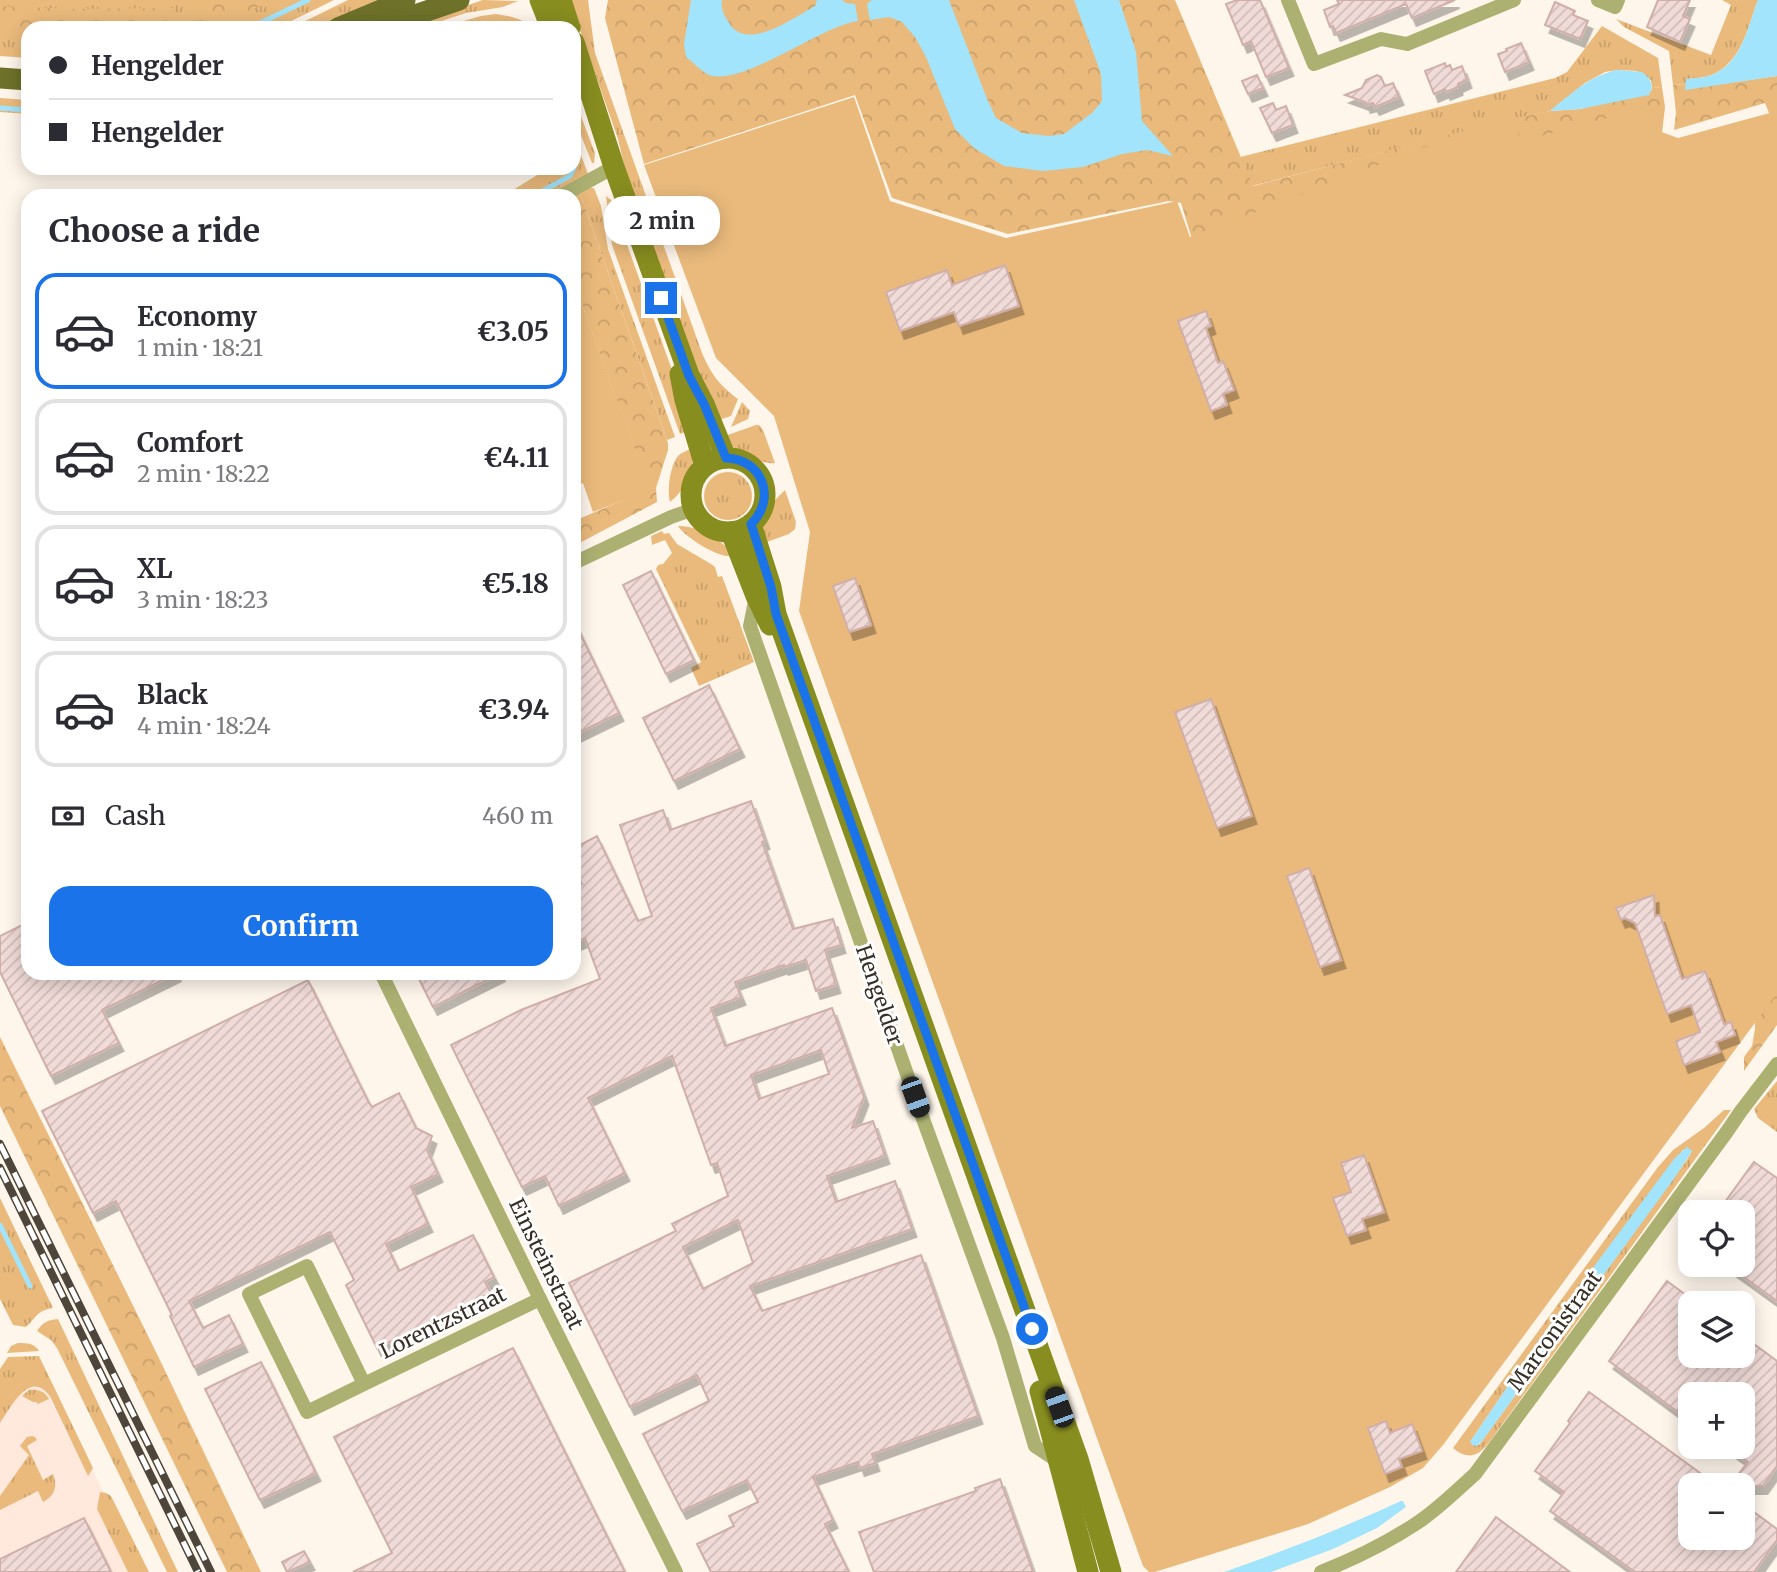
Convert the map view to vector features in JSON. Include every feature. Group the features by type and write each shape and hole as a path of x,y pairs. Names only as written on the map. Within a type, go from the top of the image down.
{"main road":[{"path":"355,21 405,0"},
{"path":"398,21 460,0"},
{"path":"540,0 548,21"},
{"path":"561,0 568,21"},
{"path":"581,67 610,170 681,377 685,400 705,466"},
{"path":"0,78 21,79"},
{"path":"581,105 610,170 689,376 704,404 726,458"},
{"path":"726,458 747,464 757,473 765,492 762,510 741,528 713,529 705,524 694,509 691,499 694,481 705,466 726,458"},
{"name":"Hengelder","path":"741,528 756,596 768,619 1018,1319 1047,1413 1088,1572"},
{"name":"Hengelder","path":"741,528 771,587 776,614 1078,1459 1111,1572"}],"street":[{"path":"1288,0 1314,64 1381,39 1407,44 1514,0"},
{"path":"1598,0 1615,7 1618,0"},
{"path":"574,189 610,170"},
{"path":"581,560 671,517 694,509"},
{"name":"Einsteinstraat","path":"383,980 676,1572"},
{"name":"Marconistraat","path":"1321,1572 1365,1553 1419,1522 1475,1474 1777,1064"},
{"name":"Lorentzstraat","path":"364,1384 307,1266 249,1294 307,1412 540,1299"}],"shaded area":[{"path":"43,1368 142,1572 0,1572 0,1412"}],"green space":[{"path":"0,0 334,0 291,21 21,21 21,58 0,56"},
{"path":"206,0 277,0 230,18 212,21 194,21 192,4"},
{"path":"348,0 394,0 342,21 305,21"},
{"path":"483,0 518,1 441,21 422,21"},
{"path":"571,0 588,0 595,53 702,353 716,379 738,399 731,416 716,421 636,217 618,139 582,36 581,21 577,21"},
{"path":"608,0 1175,0 1253,186 1502,121 1550,111 1580,109 1651,91 1652,88 1662,87 1665,107 1662,133 1192,239 1181,203 1169,201 1008,234 892,198 855,95 644,164 605,18"},
{"path":"1722,0 1758,0 1743,42 1731,61 1711,75 1687,79 1686,84 1673,85 1669,51 1624,27 1616,19 1711,55 1731,5"},
{"path":"0,6 75,9 173,8 174,17 166,21 21,21 21,31 0,30"},
{"path":"496,14 521,21 464,21"},
{"path":"1602,26 1658,58 1662,87 1652,88 1651,80 1636,71 1605,72 1585,83 1550,111 1197,200 1159,172 1236,158 1555,78 1567,72"},
{"path":"1777,76 1777,133 1765,103 1674,130 1676,113 1673,85 1686,84 1686,89"},
{"path":"854,97 890,201 1006,238 1177,201 1190,237 1509,115 1522,141 1647,107 1656,130 1678,138 1777,111 1777,993 1443,1445 1423,1468 1390,1487 1308,1524 1155,1572 1149,1572 1143,1566 799,611 810,532 774,416 716,358 644,165"},
{"path":"0,98 21,100 21,114 0,112"},
{"path":"581,116 595,153 592,163 581,136"},
{"path":"581,155 588,174 562,189 514,189 537,175 581,175"},
{"path":"594,188 601,206 608,249 675,437 667,440 581,196 581,190"},
{"path":"581,196 668,443 668,450 656,488 657,502 581,542 581,518 649,489 581,301"},
{"path":"606,196 611,200 672,370 689,431 680,434 612,245"},
{"path":"581,301 650,490 593,512 583,483 581,484"},
{"path":"742,402 750,411 748,419 731,427"},
{"path":"756,425 763,430 775,463 761,462 746,456 722,437"},
{"path":"694,448 688,478 670,502 670,478 675,460 681,453"},
{"path":"728,472 745,479 752,496 745,513 728,520 711,513 704,496 711,479"},
{"path":"785,490 796,522 795,529 789,534 761,544 763,523 774,501"},
{"path":"678,526 709,534 734,554 726,556 711,551 691,539"},
{"path":"662,531 664,534 669,533 677,544 715,567 718,577 722,576 754,662 699,686 691,668 701,662 656,569 672,553 665,540 652,545 651,536"},
{"path":"1777,986 1777,1025 1744,1071 1744,1057 1752,1046 1755,1013"},
{"path":"0,1037 158,1356 261,1572 227,1572 0,1106"},
{"path":"1777,1081 1777,1132 1758,1118 1754,1109"},
{"path":"1724,1110 1731,1110 1488,1444 1476,1454 1469,1455 1453,1448 1658,1167 1673,1150","holes":["1683,1150 1692,1151 1686,1161 1479,1445 1472,1439 1537,1343"]},
{"path":"0,1198 53,1308 40,1313 26,1327 13,1325 0,1299"},
{"path":"58,1319 178,1572 167,1572 57,1348 51,1340 37,1331 46,1322"},
{"path":"18,1343 30,1344 39,1351 7,1353 11,1346"},
{"path":"39,1356 93,1468 88,1476 51,1398 44,1390 36,1387 22,1393 0,1423 0,1369 8,1357"},
{"path":"29,1390 40,1391 49,1399 38,1404 33,1402 22,1396"},
{"path":"32,1436 37,1440 27,1446 43,1480 53,1474 54,1490 43,1502 38,1491 0,1510 0,1496 29,1455 20,1446 27,1437"},
{"path":"100,1492 111,1496 149,1572 128,1572 97,1509"}],"water":[{"path":"691,0 722,0 728,21 736,30 746,34 757,34 782,25 815,6 817,0 842,0 855,4 858,21 842,25 758,66 721,77 707,74 686,57 684,44"},
{"path":"872,0 949,0 996,118 1022,133 1049,136 1064,134 1092,113 1102,101 1101,74 1074,0 1119,0 1136,52 1142,121 1173,156 1147,150 1122,154 1083,167 1043,171 1004,166 974,148 955,129 926,57 915,37 902,22 889,17 870,20 867,4"},
{"path":"1758,0 1777,0 1777,76 1685,90 1686,79 1711,75 1731,61 1743,42"},
{"path":"1618,70 1642,72 1651,82 1649,95 1580,109 1550,111 1590,81"},
{"path":"1687,1147 1692,1151 1673,1180 1482,1441 1477,1446 1472,1445 1470,1441 1537,1343 1674,1159"},
{"path":"1401,1501 1406,1507 1377,1528 1333,1549 1271,1572 1224,1572 1313,1539"}],"building":[{"path":"1237,0 1260,0 1289,68 1266,77 1251,41 1243,45 1226,4"},
{"path":"1337,0 1455,0 1412,18 1406,4 1336,33 1333,26 1330,27 1324,10 1339,4"},
{"path":"1658,0 1690,0 1683,16 1690,19 1680,42 1647,27"},
{"path":"1555,2 1575,11 1573,15 1588,21 1580,39 1545,25"},
{"path":"1521,43 1529,62 1505,72 1498,54"},
{"path":"1445,63 1446,67 1450,65 1452,70 1462,66 1467,80 1458,84 1458,87 1434,94 1425,71"},
{"path":"1257,75 1263,88 1248,94 1242,81"},
{"path":"1377,75 1385,86 1393,83 1399,97 1375,107 1373,103 1366,105 1365,102 1345,95 1362,88 1366,80"},
{"path":"1273,103 1276,110 1286,106 1293,125 1272,133 1260,108"},
{"path":"1005,265 1019,306 959,326 954,312 900,331 886,292 947,270 952,285"},
{"path":"1206,311 1211,326 1206,328 1218,363 1223,361 1234,390 1223,394 1227,405 1211,411 1178,321"},
{"path":"651,571 694,660 666,674 623,585"},
{"path":"855,578 871,625 849,632 833,586"},
{"path":"581,635 619,713 581,732"},
{"path":"709,685 740,749 674,781 643,718"},
{"path":"1211,699 1252,816 1217,828 1175,712"},
{"path":"751,801 765,841 762,842 793,929 833,919 841,945 825,950 836,985 816,991 806,960 735,982 741,997 711,1008 725,1046 832,1008 864,1097 852,1128 873,1121 885,1156 827,1176 836,1202 895,1181 912,1229 750,1286 762,1311 921,1255 978,1416 872,1454 875,1463 860,1468 858,1462 813,1477 833,1520 825,1524 849,1572 711,1572 697,1544 734,1526 729,1516 758,1502 747,1480 682,1511 643,1434 709,1401 697,1375 630,1407 569,1283 676,1231 672,1224 728,1196 717,1163 711,1165 672,1056 588,1098 625,1173 559,1206 545,1176 522,1187 451,1045 521,1010 600,979 585,938 581,940 581,844 597,836 638,921 652,916 620,825 663,810 670,830","holes":["821,1050 829,1074 759,1099 751,1075","738,1220 753,1263 703,1289 683,1247"]},
{"path":"1309,868 1341,960 1320,967 1287,876"},
{"path":"1654,895 1655,916 1660,915 1682,979 1705,971 1724,1024 1731,1022 1735,1035 1716,1042 1720,1052 1684,1065 1676,1041 1700,1032 1691,1005 1667,1014 1635,923 1625,918 1621,920 1616,908"},
{"path":"21,926 21,980 163,980 102,1010 119,1043 51,1076 0,972 0,936"},
{"path":"308,980 372,1107 399,1093 416,1128 432,1136 427,1150 438,1174 411,1187 428,1224 386,1244 399,1271 473,1235 494,1277 485,1282 491,1293 377,1348 346,1285 354,1280 330,1232 189,1301 203,1328 229,1315 243,1344 194,1367 170,1316 172,1315 116,1201 93,1213 42,1111"},
{"path":"420,980 487,980 433,1007"},
{"path":"1364,1155 1384,1212 1362,1219 1366,1230 1347,1236 1333,1198 1351,1192 1341,1163"},
{"path":"1754,1162 1777,1178 1777,1301 1744,1277 1755,1277 1755,1200 1726,1200"},
{"path":"1667,1281 1681,1291 1678,1291 1678,1368 1755,1368 1755,1345 1777,1361 1777,1466 1763,1486 1755,1486 1755,1473 1739,1473 1748,1462 1744,1459 1755,1459 1755,1382 1678,1382 1678,1412 1609,1361"},
{"path":"513,1348 625,1572 353,1572 392,1553 334,1437"},
{"path":"261,1362 316,1473 260,1500 205,1389"},
{"path":"1589,1392 1700,1473 1678,1473 1678,1550 1755,1550 1755,1513 1777,1529 1777,1540 1754,1572 1635,1572 1550,1511 1564,1492 1535,1471 1570,1423 1568,1421"},
{"path":"1386,1421 1390,1433 1412,1424 1422,1451 1399,1459 1402,1467 1385,1474 1368,1428"},
{"path":"1000,1479 1033,1572 874,1572 859,1532 976,1491 975,1488"},
{"path":"1496,1517 1570,1572 1456,1572"},
{"path":"84,1518 111,1572 0,1572 0,1559"},
{"path":"304,1551 310,1562 287,1572 282,1562"}],"waterway":[{"path":"264,21 308,0"},
{"path":"0,108 21,110"},
{"path":"546,189 570,175"},
{"path":"0,1225 30,1286"}],"railway":[{"path":"0,1144 211,1572"},
{"path":"0,1168 198,1572"}],"route":[{"path":"661,298 689,376 704,404 726,458 747,464 762,482 765,492 762,510 751,524 771,587 776,614 1032,1329"}]}
